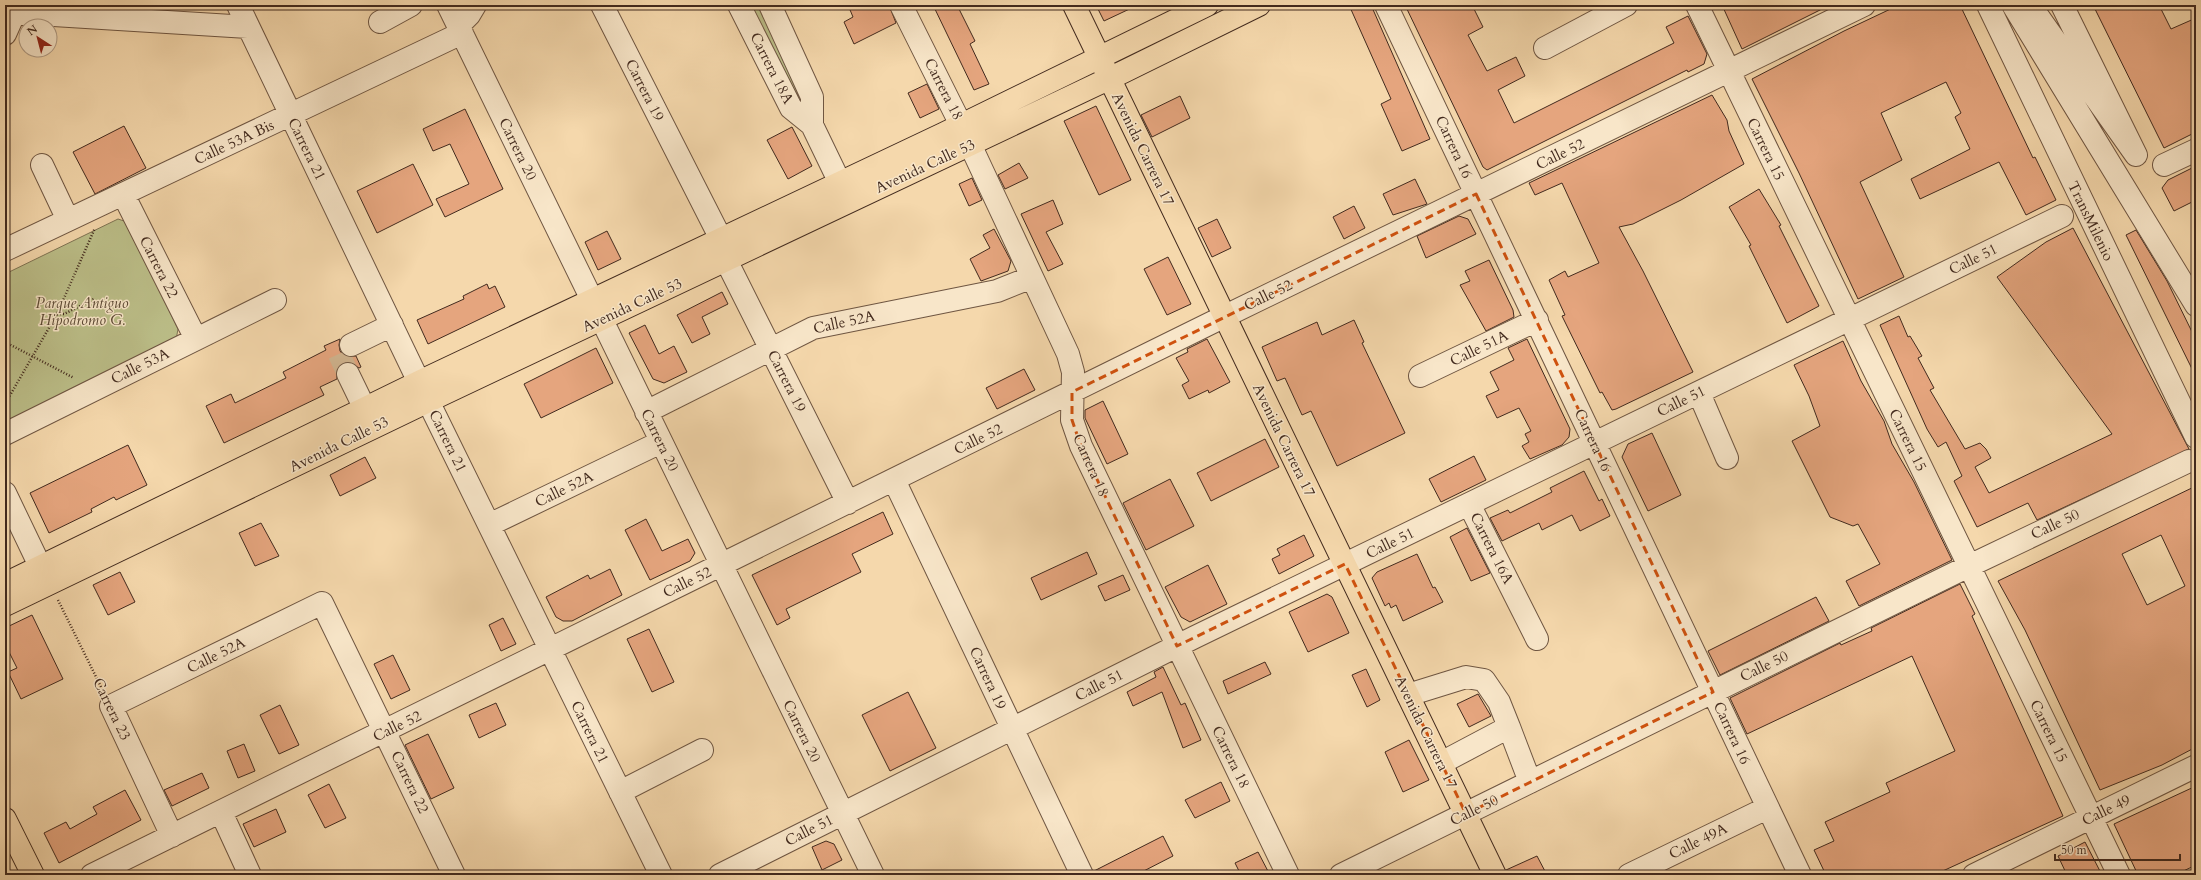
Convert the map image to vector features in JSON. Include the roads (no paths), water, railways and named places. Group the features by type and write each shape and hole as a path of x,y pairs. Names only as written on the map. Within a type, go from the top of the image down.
{"main road":[{"name":"Avenida Carrera 17","path":"1074,5 1495,875"},
{"name":"Avenida Calle 53","path":"723,250 840,183 1207,5"},
{"name":"Avenida Calle 53","path":"5,584 45,575 723,250 971,144 1259,5"},
{"name":"Avenida Calle 53","path":"5,605 45,575 365,409 424,392"},
{"path":"5,819 33,875"}],"street":[{"name":"Carrera 21","path":"238,5 424,392 661,875"},
{"path":"380,22 411,5"},
{"name":"Carrera 20","path":"448,5 873,875"},
{"path":"460,30 475,5"},
{"name":"Carrera 19","path":"602,5 771,350 848,503"},
{"name":"Carrera 18A","path":"739,5 791,108 812,125 840,183"},
{"name":"Carrera 18A","path":"770,5 812,97 812,125"},
{"name":"Carrera 18","path":"901,5 962,125 1068,354 1073,372 1072,420 1078,440 1288,875"},
{"name":"Carrera 16","path":"1386,5 1800,875"},
{"path":"1545,48 1626,5"},
{"name":"Carrera 15","path":"1697,5 2119,875"},
{"name":"Calle 52","path":"92,875 550,651 1224,317 1864,5"},
{"name":"TransMilenio","path":"1988,5 2196,437"},
{"path":"2012,5 2196,305"},
{"path":"2030,5 2136,154 2062,5"},
{"path":"5,34 12,10 248,27"},
{"name":"Calle 53A Bis","path":"5,250 291,115 460,30"},
{"path":"2164,166 2196,150"},
{"path":"42,165 68,220"},
{"name":"Carrera 22","path":"123,194 196,339"},
{"name":"Calle 51","path":"720,875 1177,646 2062,216"},
{"name":"Calle 52A","path":"646,412 813,328 997,291 1032,277"},
{"name":"Calle 53A","path":"5,434 275,300"},
{"name":"Calle 51A","path":"1420,376 1537,320"},
{"path":"351,345 392,326"},
{"path":"348,374 365,409"},
{"path":"1699,393 1727,458"},
{"name":"Calle 52A","path":"489,525 661,442"},
{"name":"Calle 50","path":"1342,875 1969,566 2189,461"},
{"name":"Carrera 19","path":"894,480 1082,875"},
{"path":"5,493 45,575"},
{"name":"Carrera 16A","path":"1469,504 1537,639"},
{"name":"Carrera 22","path":"322,603 454,875"},
{"name":"Calle 52A","path":"111,706 322,603"},
{"path":"1408,694 1466,677 1484,680 1499,702 1530,782"},
{"name":"Carrera 23","path":"111,706 172,836"},
{"path":"1441,763 1509,727"},
{"path":"620,792 702,750"},
{"name":"Calle 49","path":"1974,875 2196,766"},
{"name":"Calle 49A","path":"1629,875 1768,808"},
{"path":"221,812 250,875"}],"tunnel":[{"path":"348,374 338,352 351,345"}],"park label":[{"name":"Parque Antiguo Hipodromo G.","path":"82,312"}]}
